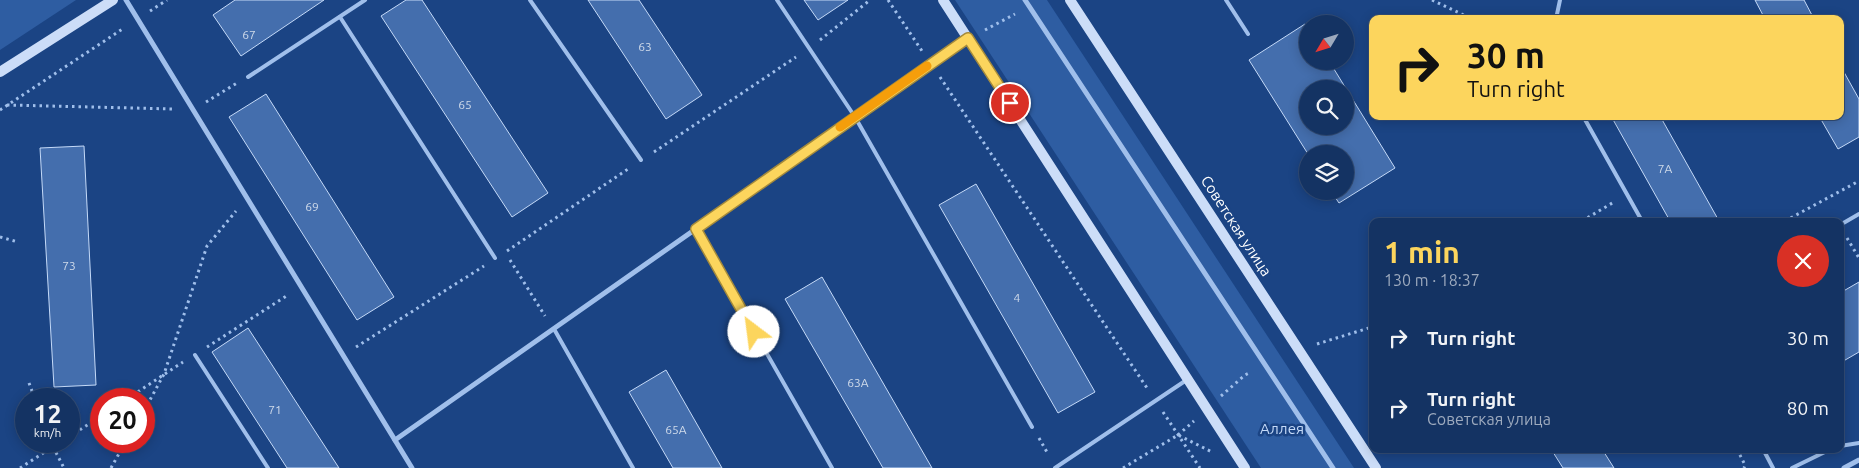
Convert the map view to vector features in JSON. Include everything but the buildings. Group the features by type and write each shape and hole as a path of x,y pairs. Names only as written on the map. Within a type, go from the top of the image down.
{"street":[{"path":"0,72 112,0"},
{"path":"126,0 412,468"},
{"path":"942,0 1245,468"},
{"path":"1025,0 1333,468"},
{"name":"Советская улица","path":"1070,0 1376,468"},
{"path":"396,440 968,38"},
{"path":"1844,468 1859,460"}],"lane":[{"path":"248,77 365,0"},
{"path":"530,0 641,160"},
{"path":"777,0 855,117 1032,427"},
{"path":"1226,0 1248,34"},
{"path":"1557,15 1560,0"},
{"path":"340,17 495,258"},
{"path":"1585,120 1640,218"},
{"path":"1844,223 1859,214"},
{"path":"696,229 832,468"},
{"path":"554,329 633,468"},
{"path":"195,355 268,468"},
{"path":"1055,468 1188,379"},
{"path":"1844,445 1859,442"},
{"path":"1765,453 1773,468"},
{"path":"1792,468 1823,453"}],"path":[{"path":"0,110 167,0"},
{"path":"343,355 505,252 809,48 870,0"},
{"path":"888,0 1200,468"},
{"path":"1432,0 1464,15"},
{"path":"7,105 193,109 248,77"},
{"path":"1791,218 1859,181"},
{"path":"1587,218 1626,195"},
{"path":"155,390 164,374 207,246 247,198"},
{"path":"1845,234 1859,258"},
{"path":"0,236 18,242"},
{"path":"505,252 554,329"},
{"path":"143,388 302,286"},
{"path":"29,383 31,388"},
{"path":"1032,427 1055,468"},
{"path":"1178,435 1219,456"},
{"path":"1123,468 1178,435"},
{"path":"20,468 44,453"},
{"path":"55,453 64,468"},
{"path":"111,468 119,453"},
{"path":"1739,453 1746,465 1744,468"}],"green space":[{"path":"0,0 76,0 0,50"},
{"name":"Аллея","path":"955,0 1047,0 1354,468 1261,468"}],"slow traffic":[{"path":"840,127 927,66"}],"route":[{"path":"754,332 696,229 968,38 1010,103"}]}
